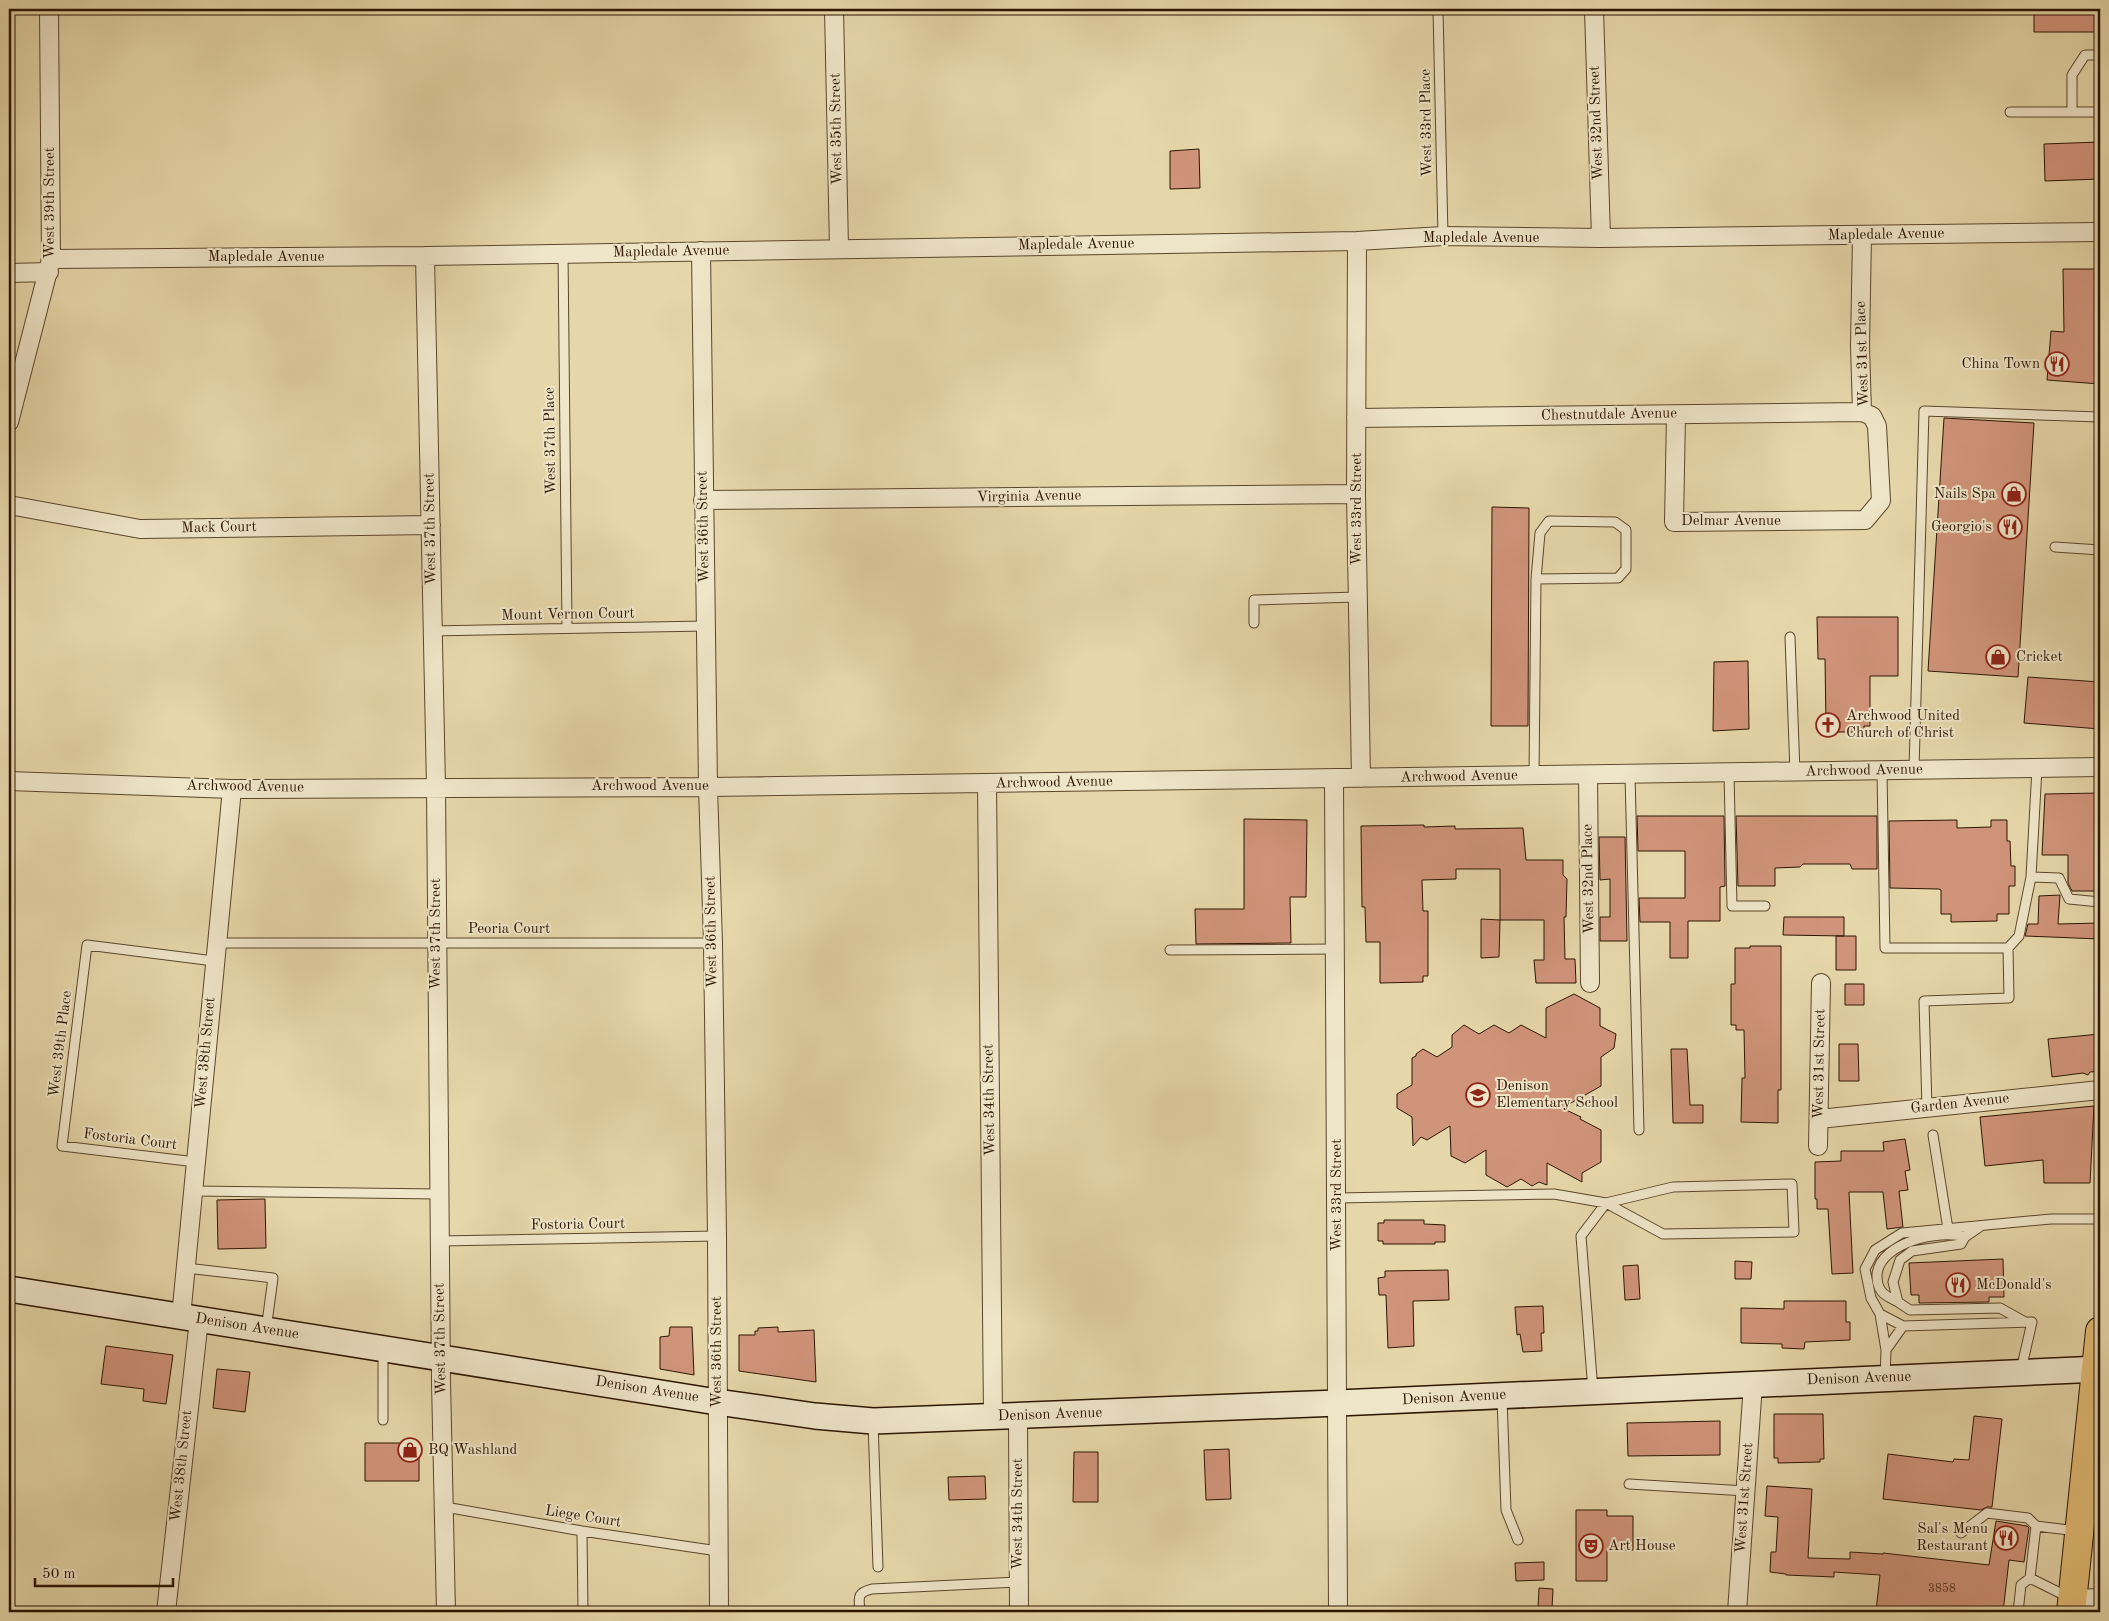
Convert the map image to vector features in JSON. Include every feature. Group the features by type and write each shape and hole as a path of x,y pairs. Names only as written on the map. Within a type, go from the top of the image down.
{"main road":[{"name":"Denison Avenue","path":"9,1289 717,1402 815,1416 873,1421 1338,1403 2098,1369"},
{"path":"2072,1605 2098,1369 2100,1331"}],"street":[{"name":"West 39th Street","path":"9,422 50,266 49,9"},
{"name":"West 35th Street","path":"834,9 839,249"},
{"name":"West 32nd Street","path":"1594,9 1601,238"},
{"name":"Mapledale Avenue","path":"9,273 50,266 425,256 1357,241 1443,236 1601,238 2100,232"},
{"name":"West 31st Place","path":"1862,235 1860,346 1862,412 1872,416 1877,426 1881,501 1866,520"},
{"name":"West 33rd Street","path":"1357,241 1356,494 1361,778"},
{"name":"West 36th Street","path":"701,251 703,500 713,942 717,1236 719,1612"},
{"name":"West 37th Street","path":"425,256 431,525 431,630 436,786 439,1194 446,1612"},
{"name":"Chestnutdale Avenue","path":"1356,418 1862,412"},
{"name":"Delmar Avenue","path":"1676,415 1674,522 1866,520"},
{"name":"Virginia Avenue","path":"703,500 1356,494"},
{"name":"Mack Court","path":"9,505 140,530 431,525"},
{"name":"Archwood Avenue","path":"9,781 232,789 436,786 708,786 987,784 2100,767"},
{"name":"West 32nd Place","path":"1588,775 1590,983"},
{"name":"West 33rd Street","path":"1334,778 1338,1612"},
{"name":"West 34th Street","path":"987,784 993,1417"},
{"name":"West 38th Street","path":"166,1612 190,1318 186,1268 214,960 232,789"},
{"name":"West 31st Street","path":"1818,1146 1821,983"},
{"name":"Garden Avenue","path":"1819,1119 2100,1090"},
{"name":"West 31st Street","path":"1737,1612 1753,1384"},
{"name":"West 34th Street","path":"1018,1416 1019,1612"},
{"path":"2072,1605 2100,1598"}],"lane":[{"name":"West 33rd Place","path":"1438,9 1443,236"},
{"path":"2072,112 2072,75 2085,55 2100,55"},
{"path":"2010,112 2100,112"},
{"name":"West 37th Place","path":"563,254 568,628"},
{"path":"1914,770 1924,411 2100,418"},
{"path":"1534,776 1536,579 1540,532 1549,521 1615,522 1626,530 1626,569 1618,578 1536,579"},
{"path":"2055,546 2100,550"},
{"path":"1254,623 1254,600 1358,597"},
{"name":"Mount Vernon Court","path":"431,630 706,626"},
{"path":"1790,637 1795,772"},
{"path":"1927,1108 1924,1001 2009,998 2008,948 2019,936 2031,877 2037,768"},
{"path":"1882,771 1885,948 2008,948"},
{"path":"1729,773 1732,906 1765,906"},
{"path":"1630,775 1639,1130"},
{"path":"2031,877 2059,878 2069,899 2100,902"},
{"name":"Peoria Court","path":"216,942 713,942"},
{"name":"West 39th Place","path":"62,1146 87,945 214,960"},
{"path":"1170,950 1335,949"},
{"path":"1934,1135 1948,1229"},
{"name":"Fostoria Court","path":"62,1146 196,1162"},
{"path":"1337,1198 1554,1194 1606,1203 1663,1234 1794,1232 1792,1184 1673,1187 1606,1203 1581,1236 1593,1391"},
{"path":"194,1191 439,1194"},
{"path":"1885,1378 1886,1350 1880,1314 1870,1298 1865,1269 1875,1250 1902,1233 2051,1220 2100,1220"},
{"path":"1898,1302 1893,1282 1900,1260 1912,1251 1961,1244 1965,1237 1981,1226"},
{"path":"1965,1237 1956,1234 1914,1239 1900,1245 1884,1258 1878,1270 1876,1281 1882,1292 1910,1310 2000,1308 2029,1322"},
{"name":"Fostoria Court","path":"440,1240 717,1236"},
{"path":"186,1268 273,1278 266,1330"},
{"path":"1880,1314 1903,1326 2029,1322"},
{"path":"2020,1372 2029,1322"},
{"path":"1886,1350 1903,1326"},
{"path":"382,1348 384,1420"},
{"path":"1502,1396 1506,1510 1518,1540"},
{"path":"873,1421 878,1567"},
{"path":"1629,1484 1746,1491"},
{"name":"Liege Court","path":"445,1507 582,1531 718,1551"},
{"path":"1961,1533 1987,1514 2028,1518 2036,1526 2079,1531"},
{"path":"2018,1612 2020,1585 2030,1578 2036,1526"},
{"path":"582,1531 583,1612"},
{"path":"2030,1578 2072,1605"},
{"path":"860,1612 859,1596 863,1591 872,1589 1018,1582"}],"building":[{"path":"2034,9 2100,9 2100,32 2034,32"},
{"path":"2100,142 2100,179 2045,181 2044,144"},
{"path":"1199,149 1200,188 1170,189 1170,151"},
{"path":"2063,269 2100,269 2100,384 2047,380 2051,331 2064,332"},
{"path":"1944,418 2034,423 2018,677 1928,671"},
{"path":"1492,507 1529,508 1528,726 1491,726"},
{"path":"1817,617 1898,617 1898,676 1870,676 1870,726 1864,726 1864,732 1831,732 1831,725 1826,725 1825,659 1818,659"},
{"path":"1748,661 1749,729 1713,731 1714,662"},
{"path":"2028,677 2100,682 2100,729 2024,723"},
{"path":"2100,793 2100,891 2072,891 2068,883 2068,855 2042,855 2045,794"},
{"path":"1637,816 1724,816 1725,886 1720,887 1720,921 1688,921 1688,958 1670,958 1670,922 1640,922 1639,898 1685,898 1685,851 1638,851"},
{"path":"1736,816 1877,816 1877,869 1852,869 1850,864 1803,864 1800,867 1775,868 1775,886 1738,886"},
{"path":"1244,819 1307,820 1306,897 1290,897 1291,943 1196,944 1195,909 1244,909"},
{"path":"1957,820 1957,828 1991,827 1991,820 2007,820 2007,841 2010,841 2011,866 2015,866 2015,886 2009,886 2009,914 1997,914 1997,921 1951,922 1951,914 1941,914 1941,890 1890,888 1889,821"},
{"path":"1424,825 1424,827 1455,826 1455,829 1523,828 1526,860 1563,860 1563,875 1567,879 1566,917 1564,917 1565,959 1575,959 1576,983 1536,983 1534,960 1544,960 1544,920 1500,920 1500,869 1456,869 1456,879 1422,880 1423,911 1428,911 1428,976 1423,976 1423,982 1380,983 1380,942 1366,942 1365,907 1362,907 1361,826"},
{"path":"1599,837 1625,837 1627,941 1600,941 1600,917 1610,917 1610,879 1600,880"},
{"path":"2060,895 2058,924 2100,923 2100,939 2025,936 2028,924 2038,924 2039,896"},
{"path":"1784,917 1844,917 1844,936 1783,935"},
{"path":"1481,919 1500,920 1499,957 1481,958"},
{"path":"1836,936 1856,936 1856,970 1836,970"},
{"path":"1750,946 1781,946 1781,1090 1778,1090 1778,1123 1741,1122 1742,1078 1745,1078 1744,1030 1736,1030 1736,1025 1731,1025 1731,984 1735,984 1735,948 1750,948"},
{"path":"1845,984 1864,984 1864,1005 1845,1005"},
{"name":"Denison Elementary School","path":"1574,994 1600,1008 1600,1026 1616,1034 1614,1048 1601,1057 1601,1086 1562,1108 1601,1130 1601,1162 1582,1173 1582,1182 1547,1163 1547,1185 1539,1182 1532,1186 1521,1179 1507,1187 1486,1175 1486,1150 1465,1163 1451,1156 1450,1126 1427,1140 1421,1137 1413,1146 1412,1117 1397,1108 1397,1094 1412,1085 1412,1058 1416,1054 1423,1049 1437,1057 1452,1047 1452,1035 1464,1025 1479,1034 1494,1025 1509,1033 1521,1025 1546,1038 1546,1008"},
{"path":"2100,1034 2100,1071 2090,1072 2088,1075 2083,1073 2052,1077 2048,1039"},
{"path":"1839,1044 1858,1044 1859,1081 1839,1081"},
{"path":"1671,1049 1687,1049 1690,1105 1703,1105 1703,1123 1673,1123"},
{"path":"2094,1106 2090,1183 2044,1183 2043,1160 1985,1166 1980,1117"},
{"path":"1905,1139 1910,1170 1905,1171 1908,1190 1899,1191 1903,1227 1887,1229 1883,1192 1849,1192 1853,1273 1832,1274 1828,1209 1817,1209 1817,1199 1815,1199 1815,1162 1841,1161 1841,1151 1884,1151 1883,1142"},
{"path":"265,1199 266,1248 218,1249 217,1200"},
{"path":"1384,1220 1424,1220 1424,1224 1445,1225 1445,1242 1435,1242 1435,1244 1383,1244 1383,1241 1378,1241 1378,1223 1384,1223"},
{"path":"2003,1259 2004,1297 1989,1297 1989,1302 1919,1303 1919,1295 1911,1295 1909,1263"},
{"path":"1735,1261 1752,1262 1751,1279 1735,1279"},
{"path":"1638,1265 1640,1299 1625,1300 1623,1266"},
{"path":"1448,1270 1449,1300 1413,1301 1414,1346 1388,1348 1386,1295 1379,1295 1378,1278 1385,1277 1385,1271"},
{"path":"1784,1301 1846,1301 1846,1322 1850,1322 1850,1340 1805,1342 1804,1349 1782,1348 1782,1344 1741,1343 1741,1308 1784,1309"},
{"path":"1543,1306 1544,1333 1541,1333 1542,1351 1523,1352 1520,1334 1517,1335 1515,1307"},
{"path":"670,1327 692,1327 694,1375 660,1369 660,1337 669,1336"},
{"path":"778,1327 778,1332 814,1330 816,1382 739,1371 739,1335 755,1335 755,1331 758,1331 758,1328"},
{"path":"106,1346 173,1355 166,1404 143,1401 144,1389 101,1384"},
{"path":"217,1369 250,1372 245,1412 213,1408"},
{"path":"1774,1414 1823,1414 1824,1459 1820,1459 1820,1462 1778,1463 1778,1458 1774,1458"},
{"path":"1974,1416 2002,1419 1992,1507 1981,1510 1883,1499 1888,1454 1953,1462 1954,1459 1969,1460"},
{"path":"1720,1421 1720,1455 1628,1456 1627,1423"},
{"path":"365,1443 419,1443 419,1481 365,1481"},
{"path":"1229,1449 1231,1499 1206,1500 1204,1450"},
{"path":"1074,1452 1098,1452 1098,1502 1073,1502"},
{"path":"985,1476 986,1499 949,1500 948,1477"},
{"path":"1767,1486 1812,1489 1808,1558 1850,1559 1850,1552 1883,1553 1989,1565 1996,1521 2027,1526 2029,1528 2024,1562 2009,1560 2003,1612 1876,1611 1880,1575 1834,1572 1834,1577 1786,1575 1770,1572 1771,1552 1776,1552 1778,1517 1765,1516"},
{"name":"Art House","path":"1576,1510 1607,1510 1607,1516 1633,1516 1633,1550 1607,1550 1607,1581 1576,1581"},
{"path":"1544,1562 1544,1580 1516,1581 1515,1563"},
{"path":"1539,1588 1553,1589 1552,1608 1538,1607"}],"place":[{"name":"China Town","path":"2057,364"},
{"name":"Nails Spa","path":"2014,494"},
{"name":"Georgio's","path":"2010,527"},
{"name":"Cricket","path":"1998,657"},
{"name":"Archwood United Church of Christ","path":"1828,725"},
{"name":"Denison Elementary School","path":"1478,1095"},
{"name":"McDonald's","path":"1958,1285"},
{"name":"BQ Washland","path":"410,1450"},
{"name":"Sal's Menu Restaurant","path":"2006,1538"},
{"name":"Art House","path":"1591,1546"}]}
